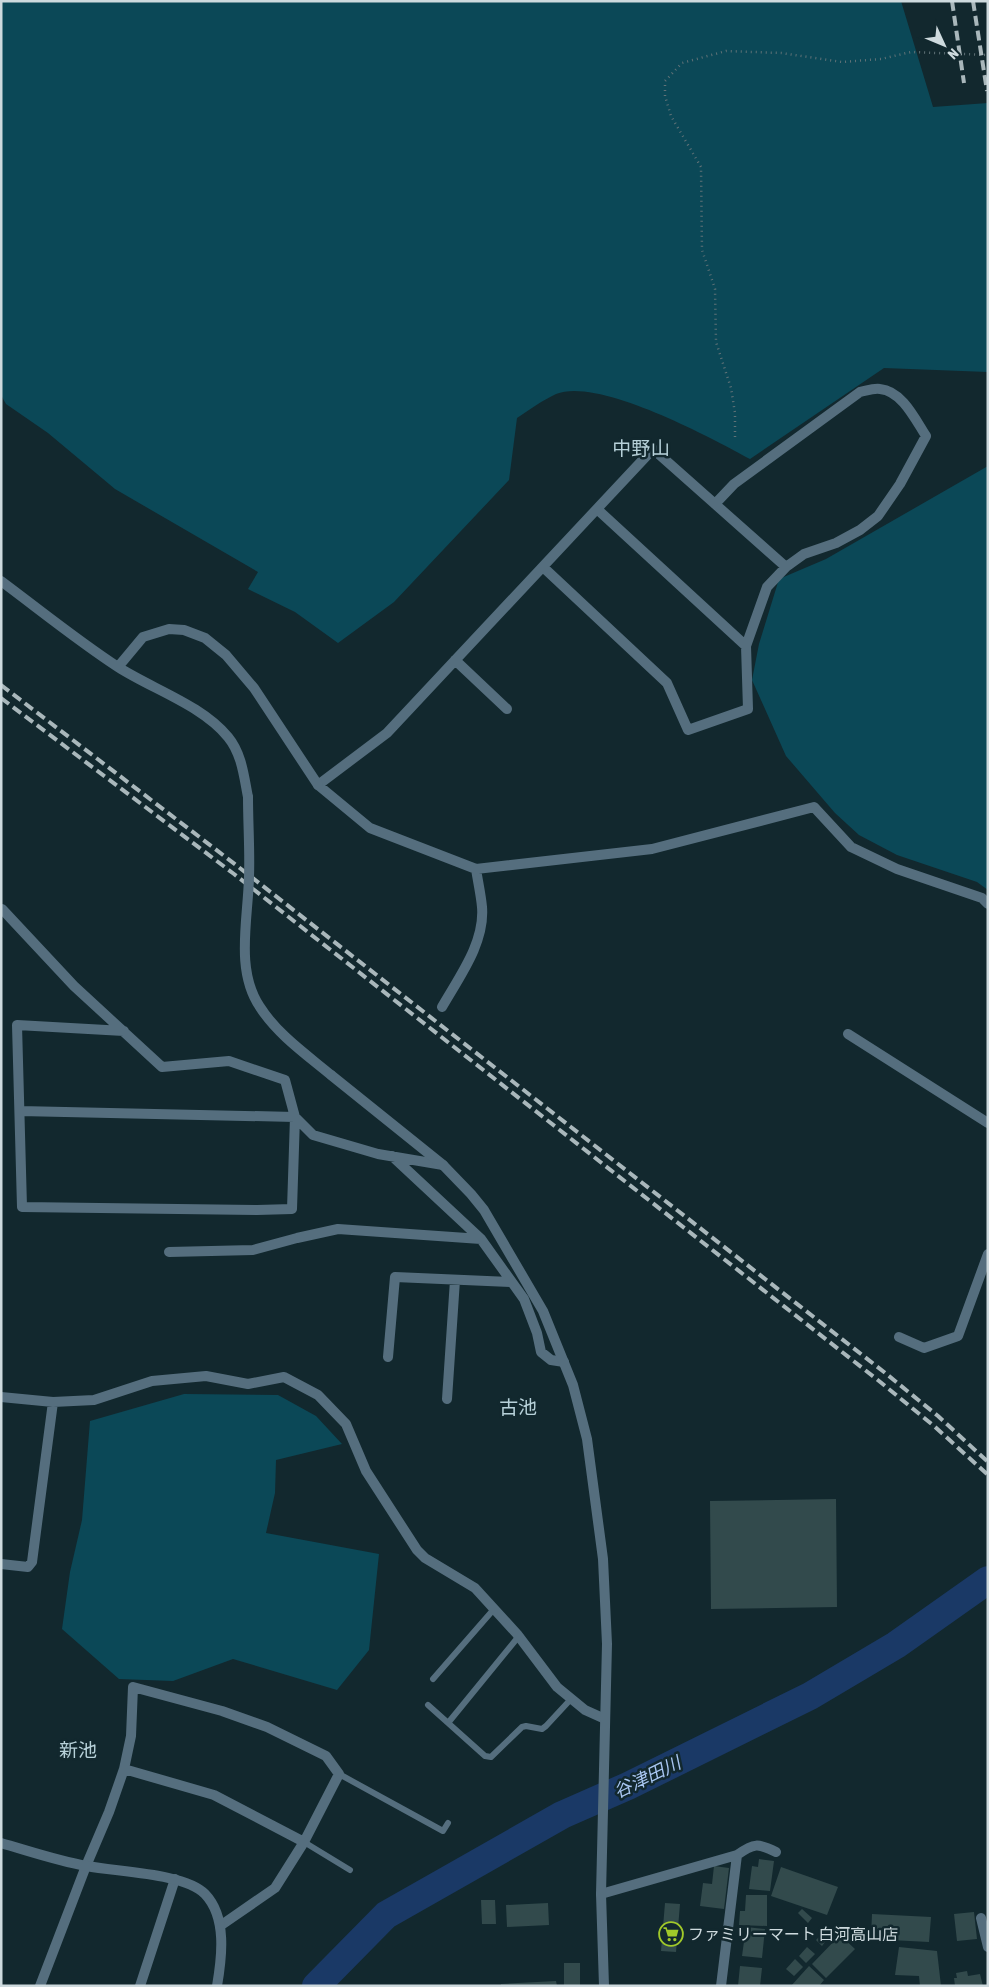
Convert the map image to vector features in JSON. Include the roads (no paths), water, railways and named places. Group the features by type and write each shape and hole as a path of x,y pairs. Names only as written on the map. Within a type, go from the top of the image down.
{"street":[{"path":"543,567 667,683 688,730 748,709 746,646 767,587 786,567 804,554 836,543 860,530 878,516 900,484 926,436 910,409 891,392 879,389 860,392 734,484 715,504"},
{"path":"318,785 387,733 653,449 786,567"},
{"path":"597,509 746,646"},
{"path":"1,581 118,667 190,707 207,718 228,737 242,766 248,798 249,878 244,943 248,984 260,1007 273,1023 331,1075 443,1165 471,1194 484,1210 543,1312 574,1385 587,1439 603,1559 607,1644 601,1894 604,1986"},
{"path":"118,667 143,637 169,629 184,630 205,638 226,655 254,688 318,785 370,828 476,869 652,848 814,807 852,847 897,869 982,898 988,904"},
{"path":"455,660 507,709"},
{"path":"442,1007 469,960 480,934 482,909 476,869"},
{"path":"2,909 74,986 124,1031 162,1067 229,1061 285,1080 295,1117 292,1209 22,1207 17,1025 124,1031"},
{"path":"848,1034 988,1122"},
{"path":"20,1111 295,1117 314,1135 392,1156 443,1165"},
{"path":"392,1156 481,1239 524,1299 530,1312 541,1352 551,1360 564,1362"},
{"path":"169,1252 253,1250 338,1229 481,1239"},
{"path":"898,1337 924,1348 958,1336 988,1254"},
{"path":"388,1357 395,1278 511,1282"},
{"path":"447,1399 455,1280"},
{"path":"1,1397 53,1402 94,1400 152,1381 206,1376 248,1384 284,1378 318,1395 346,1424 366,1471 417,1550 425,1558 475,1588 519,1636 557,1687 585,1710 605,1719"},
{"path":"1,1564 28,1567 32,1562 53,1402"},
{"path":"40,1986 109,1812 124,1769 131,1736 133,1687 222,1711 267,1727 326,1756 339,1774 304,1842 275,1888 220,1926"},
{"path":"124,1769 214,1795 304,1842"},
{"path":"1,1843 86,1866 175,1879 205,1894 213,1907 220,1926 222,1941 217,1986"},
{"path":"601,1894 737,1854 749,1846 761,1844 776,1852"},
{"path":"721,1986 737,1854"},
{"path":"140,1986 175,1879"},
{"path":"981,1918 988,1947"}],"lane":[{"path":"433,1679 494,1609"},
{"path":"448,1723 519,1636"},
{"path":"428,1705 485,1756 491,1757 522,1727 542,1729 571,1699"},
{"path":"339,1774 443,1831 448,1823"},
{"path":"304,1842 350,1870"}],"waterway":[{"name":"谷津田川","path":"316,1986 386,1915 562,1815 628,1786 810,1696 896,1645 988,1580"}],"railway":[{"path":"952,1 964,83"},
{"path":"973,1 987,91"},
{"path":"1,685 236,865 884,1372 938,1416 988,1462"},
{"path":"1,698 234,874 879,1381 934,1426 988,1475"}],"place":[{"name":"ファミリーマート 白河高山店","path":"671,1934"}],"district":[{"name":"中野山","path":"641,448"},
{"name":"古池","path":"518,1407"},
{"name":"新池","path":"78,1750"}]}
